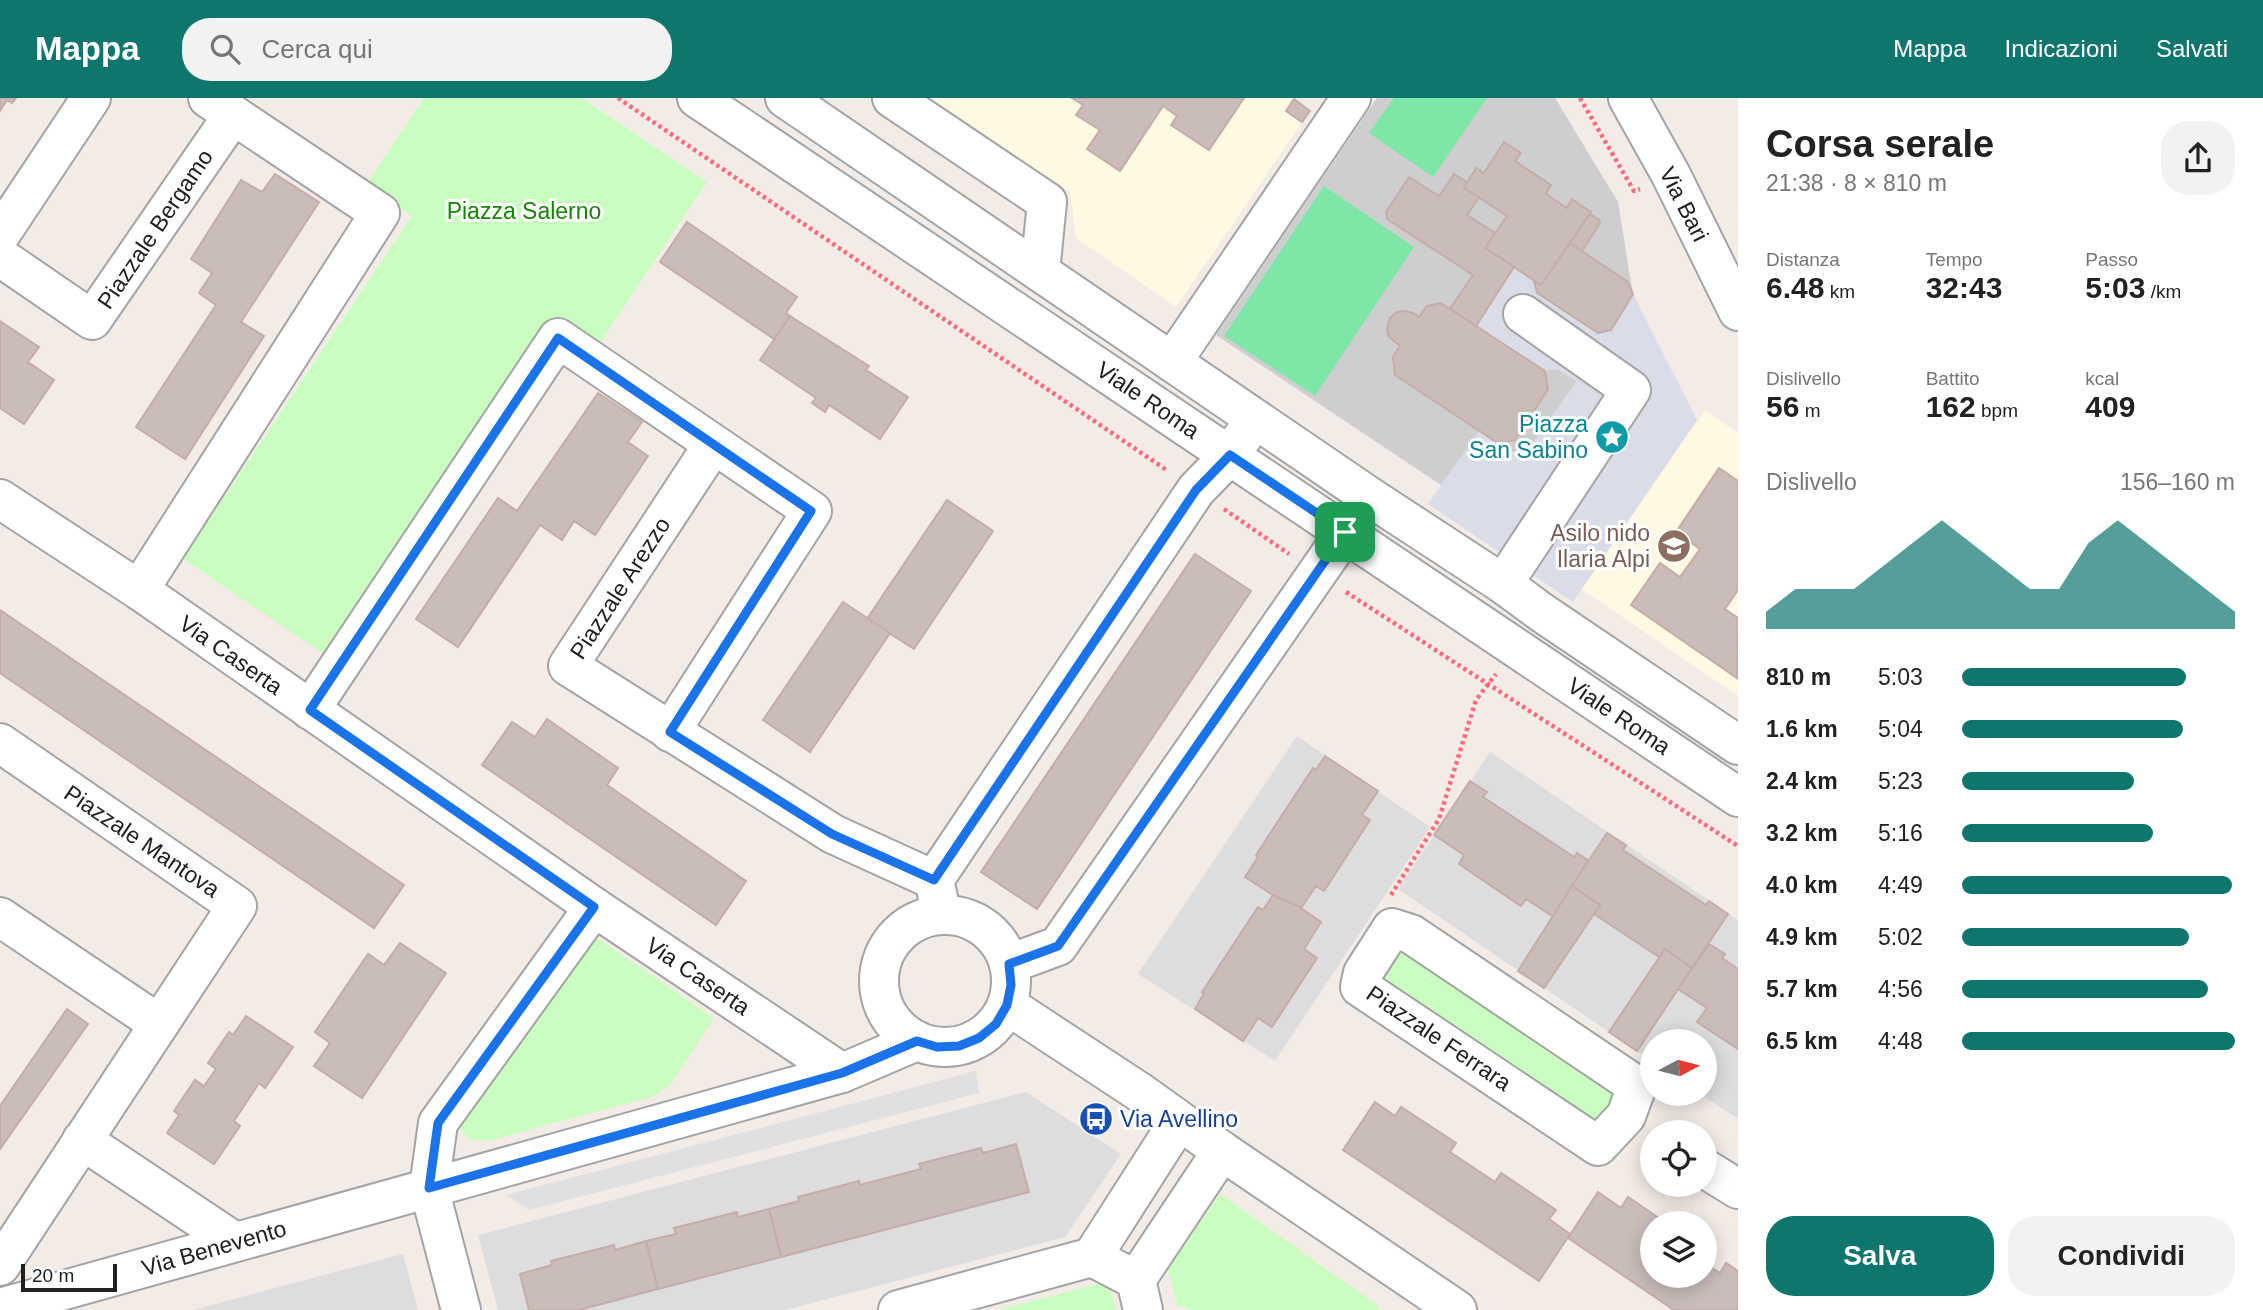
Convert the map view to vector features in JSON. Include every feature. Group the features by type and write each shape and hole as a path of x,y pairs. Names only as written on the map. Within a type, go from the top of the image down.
{"street":[{"path":"0,235 91,98"},
{"name":"Viale Roma","path":"697,98 1738,797"},
{"name":"Viale Roma","path":"785,98 1738,745"},
{"path":"855,146 892,98 1047,202 1040,272"},
{"path":"1172,362 1352,98"},
{"name":"Via Bari","path":"1628,98 1671,175 1725,252 1738,310"},
{"name":"Piazzale Bergamo","path":"0,257 92,320 221,106 380,214 139,590"},
{"path":"1503,584 1631,390 1523,314"},
{"path":"310,710 558,338 811,511 670,732"},
{"path":"938,897 964,918 984,927 1000,943 1009,964 1011,985 1007,1005 996,1024 979,1038 959,1046 937,1047 917,1041 899,1028 886,1010 879,990 880,968 888,947 902,930 921,919 938,897 1196,490 1230,455 1256,419"},
{"name":"Piazzale Arezzo","path":"713,445 568,666 832,834 938,897"},
{"path":"1009,964 1058,946 1370,497"},
{"name":"Via Caserta","path":"0,499 139,590 594,907 842,1073"},
{"name":"Piazzale Mantova","path":"0,743 237,906 0,1266"},
{"path":"461,1310 429,1188 438,1123 594,907"},
{"path":"0,917 159,1024"},
{"name":"Piazzale Ferrara","path":"1392,928 1411,934 1637,1086 1639,1125 1598,1146 1360,986 1363,973 1392,928"},
{"path":"1007,1005 1141,1093 1433,1304"},
{"name":"Via Benevento","path":"0,1308 842,1073 917,1041"},
{"path":"898,1310 1092,1257 1179,1122"},
{"path":"82,1140 235,1242"},
{"path":"1092,1257 1139,1295 1222,1151"},
{"path":"1717,1176 1738,1189"}],"path":[{"path":"1392,928 1385,904 1439,819 1476,700 1517,648"}],"shaded area":[{"path":"931,98 1292,98 1310,111 1176,307 1076,238 1070,192"},
{"path":"1377,98 1555,98 1618,202 1633,294 1611,330 1598,333 1558,369 1577,381 1522,459 1480,431 1441,485 1216,335"},
{"name":"Piazza San Sabino","path":"1514,267 1534,281 1538,293 1633,294 1697,420 1573,602 1428,504 1480,430 1522,458 1577,381 1558,369 1545,371 1476,326"},
{"name":"Asilo nido Ilaria Alpi","path":"1705,410 1738,433 1738,696 1580,588"},
{"path":"1297,736 1430,827 1275,1061 1138,974"},
{"path":"1490,752 1738,920 1738,1119 1717,1105 1717,1029 1640,1029 1640,1053 1398,889"},
{"path":"976,1071 979,1093 529,1210 506,1195"},
{"path":"1026,1092 1121,1154 1065,1237 785,1310 498,1310 478,1235"},
{"path":"403,1254 418,1310 193,1310 339,1271"}],"green space":[{"name":"Piazza Salerno","path":"424,98 582,98 707,182 597,347 556,320 330,658 183,559 412,216 366,185"},
{"path":"1394,98 1487,98 1433,177 1369,133"},
{"path":"1324,186 1414,247 1315,396 1224,336"},
{"path":"588,932 714,1018 671,1084 655,1096 488,1141 471,1140 462,1132 461,1118"},
{"path":"1401,946 1619,1094 1594,1126 1378,983"},
{"path":"1220,1194 1380,1307 1377,1310 1192,1310 1177,1305 1168,1269"},
{"path":"1098,1284 1110,1287 1116,1310 999,1310"}],"building":[{"path":"0,98 16,98 12,103 7,100 0,111"},
{"path":"1072,98 1244,98 1209,150 1171,125 1177,116 1163,106 1120,171 1087,149 1100,130 1076,115 1083,105"},
{"path":"1294,99 1310,111 1302,122 1286,111"},
{"path":"1504,142 1521,153 1515,161 1551,185 1546,194 1567,208 1572,199 1591,212 1541,285 1485,248 1507,216 1464,188 1476,168 1484,173"},
{"path":"275,174 319,202 241,322 264,336 185,459 136,427 216,305 199,293 212,273 191,259 241,180 262,192"},
{"path":"1454,174 1467,182 1464,188 1479,197 1467,215 1495,233 1485,248 1514,267 1476,326 1450,309 1473,275 1387,219 1386,212 1409,177 1439,196"},
{"path":"1590,214 1600,223 1582,251 1570,243"},
{"path":"687,222 797,297 786,313 790,316 774,339 660,262"},
{"path":"1570,243 1628,282 1633,294 1611,330 1598,333 1537,293 1534,281 1541,285"},
{"path":"1441,303 1545,371 1548,389 1515,440 1499,444 1395,375 1393,357 1400,346 1388,336 1390,318 1397,312 1405,311 1419,317 1427,306"},
{"path":"790,316 869,366 866,370 908,397 880,439 829,405 825,412 812,403 816,398 760,360"},
{"path":"0,321 39,347 28,362 54,380 24,424 0,408"},
{"path":"598,393 642,422 628,442 648,456 595,535 574,521 562,540 540,525 458,647 416,619 498,498 517,511"},
{"path":"1719,468 1738,481 1738,590 1725,609 1738,618 1737,678 1631,605 1660,563 1680,577 1700,549 1676,532"},
{"path":"947,500 993,531 914,649 867,619"},
{"path":"1195,554 1251,591 1037,909 981,872"},
{"path":"843,602 890,633 810,752 763,720"},
{"path":"0,610 404,885 374,928 0,673"},
{"path":"547,719 618,768 607,785 746,881 716,925 482,765 512,722 535,737"},
{"path":"1325,756 1378,791 1362,815 1370,820 1324,891 1316,886 1301,908 1273,895 1245,877 1258,857 1256,855 1313,768 1316,770"},
{"path":"1470,781 1487,792 1483,797 1574,857 1577,853 1588,860 1554,917 1526,899 1521,906 1459,864 1464,855 1434,835"},
{"path":"1607,833 1626,845 1623,850 1706,905 1709,901 1728,914 1692,968 1665,949 1659,957 1594,914 1600,905 1572,886"},
{"path":"1572,886 1600,905 1544,988 1518,971"},
{"path":"1273,895 1301,908 1321,922 1304,949 1317,958 1272,1027 1258,1018 1243,1041 1195,1009 1204,993 1202,992 1258,907 1263,910"},
{"path":"400,943 446,973 362,1098 314,1066 330,1043 315,1032 368,954 384,965"},
{"path":"1709,944 1725,954 1722,958 1738,969 1738,1049 1717,1035 1717,1029 1708,1029 1697,1022 1707,1008 1678,989"},
{"path":"1665,949 1692,968 1652,1029 1640,1029 1640,1046 1637,1051 1609,1032"},
{"path":"67,1009 88,1024 0,1149 0,1106"},
{"path":"246,1016 293,1047 265,1088 259,1083 234,1121 240,1126 214,1164 167,1133 179,1115 174,1111 195,1080 204,1086 216,1069 208,1063 229,1032 233,1035"},
{"path":"1375,1102 1395,1116 1401,1107 1456,1143 1450,1152 1495,1182 1501,1173 1556,1210 1549,1219 1570,1234 1539,1281 1343,1150"},
{"path":"1016,1144 1029,1192 781,1257 769,1209 799,1201 798,1197 921,1169 919,1164 981,1148 983,1153"},
{"path":"1598,1192 1621,1208 1628,1197 1648,1211 1640,1211 1640,1287 1568,1238"},
{"path":"769,1209 781,1257 658,1289 646,1241 676,1234 674,1228 737,1212 738,1217"},
{"path":"646,1241 658,1289 579,1310 529,1310 520,1274 552,1265 551,1261 614,1245 615,1250"},
{"path":"1726,1263 1738,1271 1738,1310 1674,1310 1642,1288 1717,1288 1717,1271 1720,1273"}],"place":[{"name":"Piazza San Sabino","path":"1612,437"},
{"name":"Asilo nido Ilaria Alpi","path":"1674,546"},
{"name":"Via Avellino","path":"1096,1119"}],"route":[{"path":"558,338 811,511 670,732 832,834 934,880 1196,490 1230,455 1345,532 1058,946 1009,964 1011,985 1007,1005 996,1024 979,1038 959,1046 937,1047 917,1041 842,1073 429,1188 438,1123 594,907 310,710 558,338"}]}
